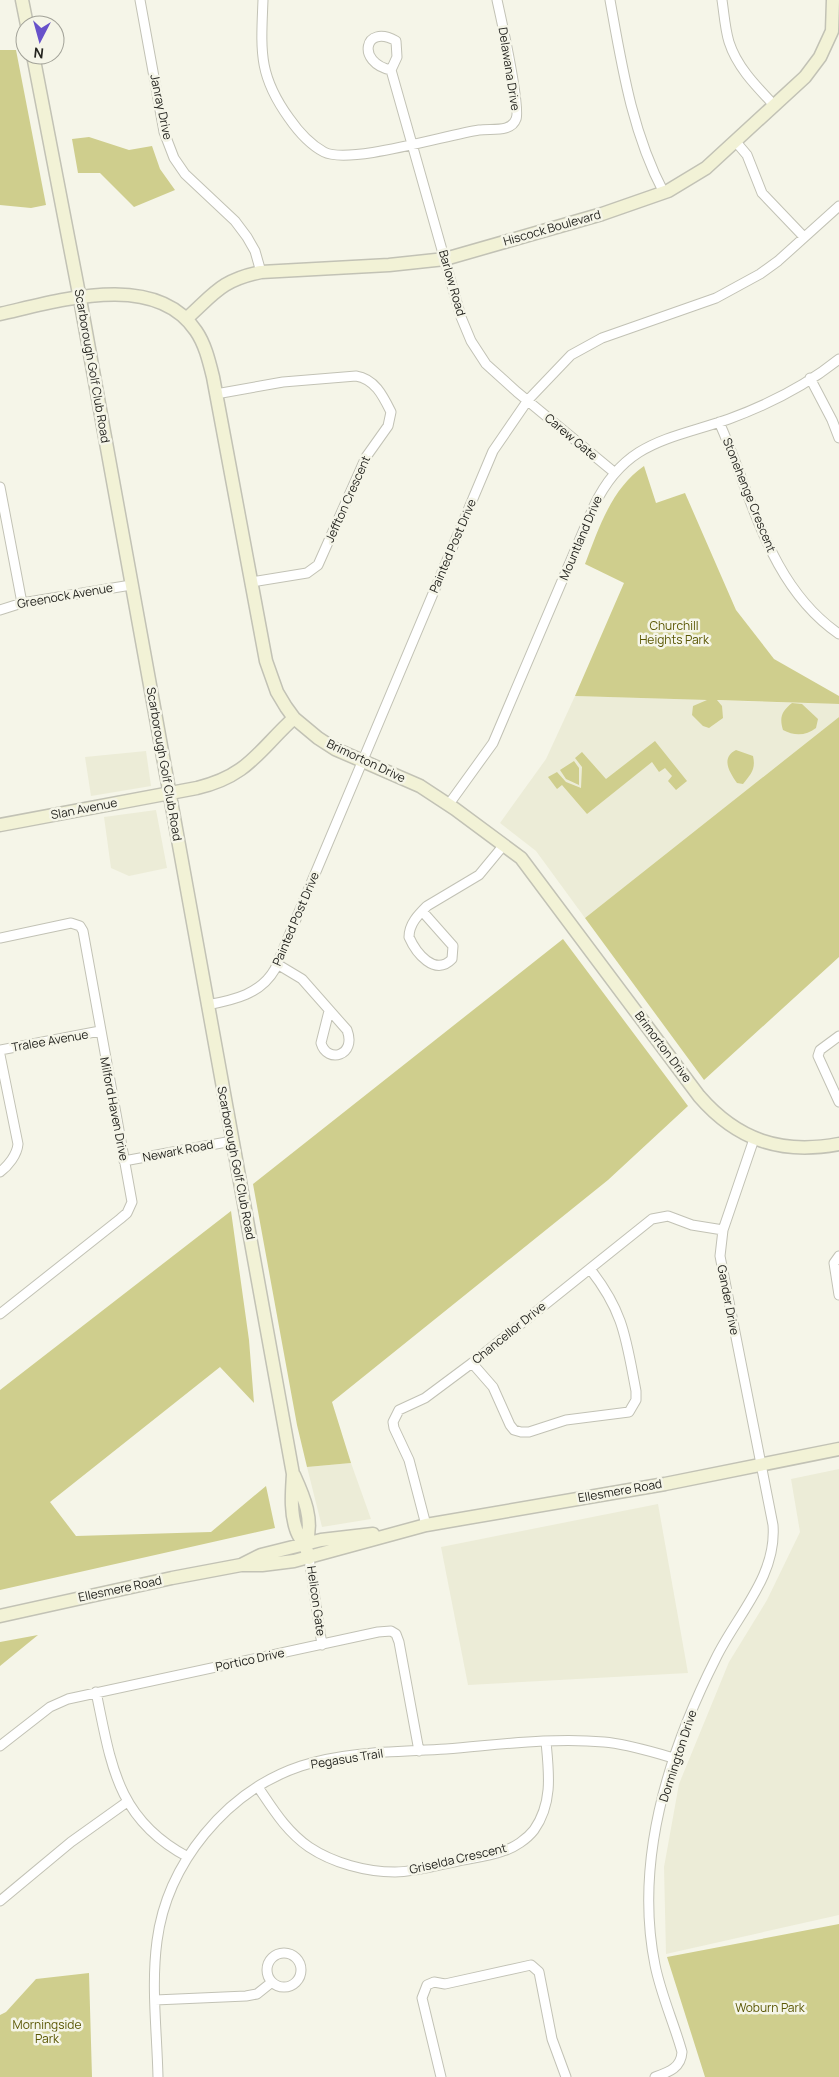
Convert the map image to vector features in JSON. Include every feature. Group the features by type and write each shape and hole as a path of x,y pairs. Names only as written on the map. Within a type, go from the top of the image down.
{"street":[{"path":"22,0 25,15"},
{"name":"Janray Drive","path":"140,0 164,132 174,158 192,182 235,222 244,233 255,251 261,272"},
{"name":"Delawana Drive","path":"263,0 261,56 263,69 275,98 311,144 331,155 356,156 472,131 507,128 515,121 516,98 497,0"},
{"path":"610,0 629,103 641,140 664,193"},
{"path":"722,0 728,41 735,57 740,66 774,105"},
{"name":"Hiscock Boulevard","path":"186,319 207,298 226,283 261,272 389,265 445,259 602,214 664,193 706,168 805,77 836,32 833,0"},
{"name":"Scarborough Golf Club Road","path":"35,65 80,299 293,1474 291,1502 296,1530 306,1544 309,1558"},
{"name":"Barlow Road","path":"391,70 461,317 471,341 486,364 528,400"},
{"path":"736,142 747,154 762,193 804,237"},
{"name":"Painted Post Drive","path":"207,1005 245,996 265,982 278,964 362,759 493,450 528,400 571,355 602,338 716,298 765,271 839,206"},
{"name":"Brimorton Drive","path":"0,314 116,294 143,296 166,306 186,319 196,330 203,344 216,394 252,582 261,644 271,678 294,718 335,749 362,759 420,786 449,804 521,858 710,1108 732,1127 754,1138 780,1147 795,1148 839,1144"},
{"name":"Mountland Drive","path":"449,804 493,743 594,506 601,492 615,473 628,460 660,440 719,422 758,406 810,378 839,359"},
{"name":"Jeffton Crescent","path":"216,394 283,382 356,376 372,382 379,389 391,412 388,426 361,467 318,565 307,573 252,582"},
{"path":"810,378 832,420 839,438"},
{"name":"Carew Gate","path":"528,400 615,473"},
{"name":"Stonehenge Crescent","path":"719,422 771,553 804,602 839,634"},
{"path":"0,487 4,533 22,603"},
{"name":"Greenock Avenue","path":"0,610 22,603 131,585"},
{"name":"Slan Avenue","path":"0,825 196,788 226,779 249,764 294,718"},
{"path":"422,911 454,946 452,959 447,964 437,966 427,962 410,940 410,929 422,911 442,896 464,886 479,875 503,846"},
{"name":"Milford Haven Drive","path":"0,938 71,923 80,926 85,939 100,1032 132,1202 127,1213 0,1314"},
{"path":"278,964 302,978 329,1011 343,1024 350,1038 344,1053 337,1055 327,1051 322,1043 329,1011"},
{"name":"Tralee Avenue","path":"0,1050 100,1032"},
{"path":"839,1036 820,1050 818,1056 839,1102"},
{"path":"0,1055 18,1144 17,1151 7,1167 0,1172"},
{"name":"Gander Drive","path":"754,1138 722,1230 720,1256 760,1464"},
{"name":"Newark Road","path":"124,1161 232,1141"},
{"name":"Chancellor Drive","path":"426,1525 415,1480 394,1428 393,1422 399,1410 425,1398 472,1363 652,1219 668,1216 692,1225 722,1230"},
{"path":"839,1256 834,1263 839,1295"},
{"path":"472,1363 493,1387 510,1425 521,1432 529,1432 566,1420 629,1412 636,1400 636,1392 626,1337 612,1299 590,1269"},
{"name":"Ellesmere Road","path":"0,1616 172,1578 241,1565 262,1565 309,1558 426,1525 665,1484 839,1449"},
{"name":"Dormington Drive","path":"655,2077 674,2069 680,2063 682,2052 659,1985 654,1963 649,1905 652,1846 674,1758 715,1659 766,1572 770,1561 773,1526 760,1464"},
{"name":"Ellesmere Road","path":"241,1565 260,1555 337,1537 401,1532"},
{"name":"Helicon Gate","path":"309,1558 322,1645"},
{"name":"Portico Drive","path":"0,1746 60,1701 378,1632 391,1631 396,1634 419,1751"},
{"path":"96,1692 109,1757 116,1779 127,1802 149,1829 175,1850 188,1857"},
{"name":"Pegasus Trail","path":"158,2077 157,1942 161,1918 188,1857 224,1813 258,1787 301,1766 362,1755 570,1740 607,1742 674,1758"},
{"name":"Griselda Crescent","path":"258,1787 282,1823 309,1847 345,1864 388,1872 414,1870 504,1851 518,1844 532,1832 542,1816 547,1800 549,1785 546,1742"},
{"path":"0,1901 71,1842 127,1802"},
{"path":"441,2077 422,1998 427,1985 434,1982 445,1984 531,1965 539,1972 552,2039 566,2077"},
{"path":"156,2000 246,1996 257,1994 272,1982"}],"shaded area":[{"path":"575,696 839,704 839,717 585,918 536,851 500,823 546,759"},
{"path":"146,751 151,786 91,796 85,757"},
{"path":"156,810 167,868 129,876 111,868 104,817"},
{"path":"351,1463 371,1519 322,1527 307,1467"},
{"path":"839,1469 839,1915 666,1954 664,1867 679,1784 729,1662 767,1600 800,1532 791,1479"},
{"path":"658,1504 688,1673 468,1685 441,1547"}],"green space":[{"path":"0,50 15,50 15,65 19,65 46,205 31,208 0,205"},
{"path":"89,137 129,150 152,146 160,169 175,190 134,207 100,173 78,173 72,139"},
{"name":"Churchill Heights Park","path":"644,466 656,503 685,493 736,610 774,659 839,696 839,704 717,700 722,706 723,718 709,728 703,726 692,715 693,706 707,700 575,696 624,583 585,564 607,510 623,486"},
{"path":"792,703 802,704 818,719 816,728 808,733 800,734 783,730 782,715"},
{"path":"839,717 839,957 704,1080 585,918"},
{"path":"655,741 687,781 676,790 668,781 672,776 665,768 659,772 652,762 587,814 562,785 557,789 548,777 557,772 566,782 581,788 582,767 575,758 582,752 606,779"},
{"path":"736,750 753,756 754,764 752,771 743,784 737,783 728,766 728,757"},
{"path":"574,761 579,768 579,785 566,779 560,770"},
{"path":"563,939 688,1106 608,1180 332,1402 351,1463 307,1467 297,1425 253,1184"},
{"path":"231,1211 249,1340 254,1403 220,1367 50,1502 76,1536 211,1532 266,1486 275,1528 0,1590 0,1390"},
{"path":"38,1635 0,1666 0,1642"},
{"name":"Woburn Park","path":"839,1924 839,2077 705,2077 667,1957"},
{"name":"Morningside Park","path":"89,1973 92,2077 0,2077 0,2015 6,2012 36,1979"}]}
